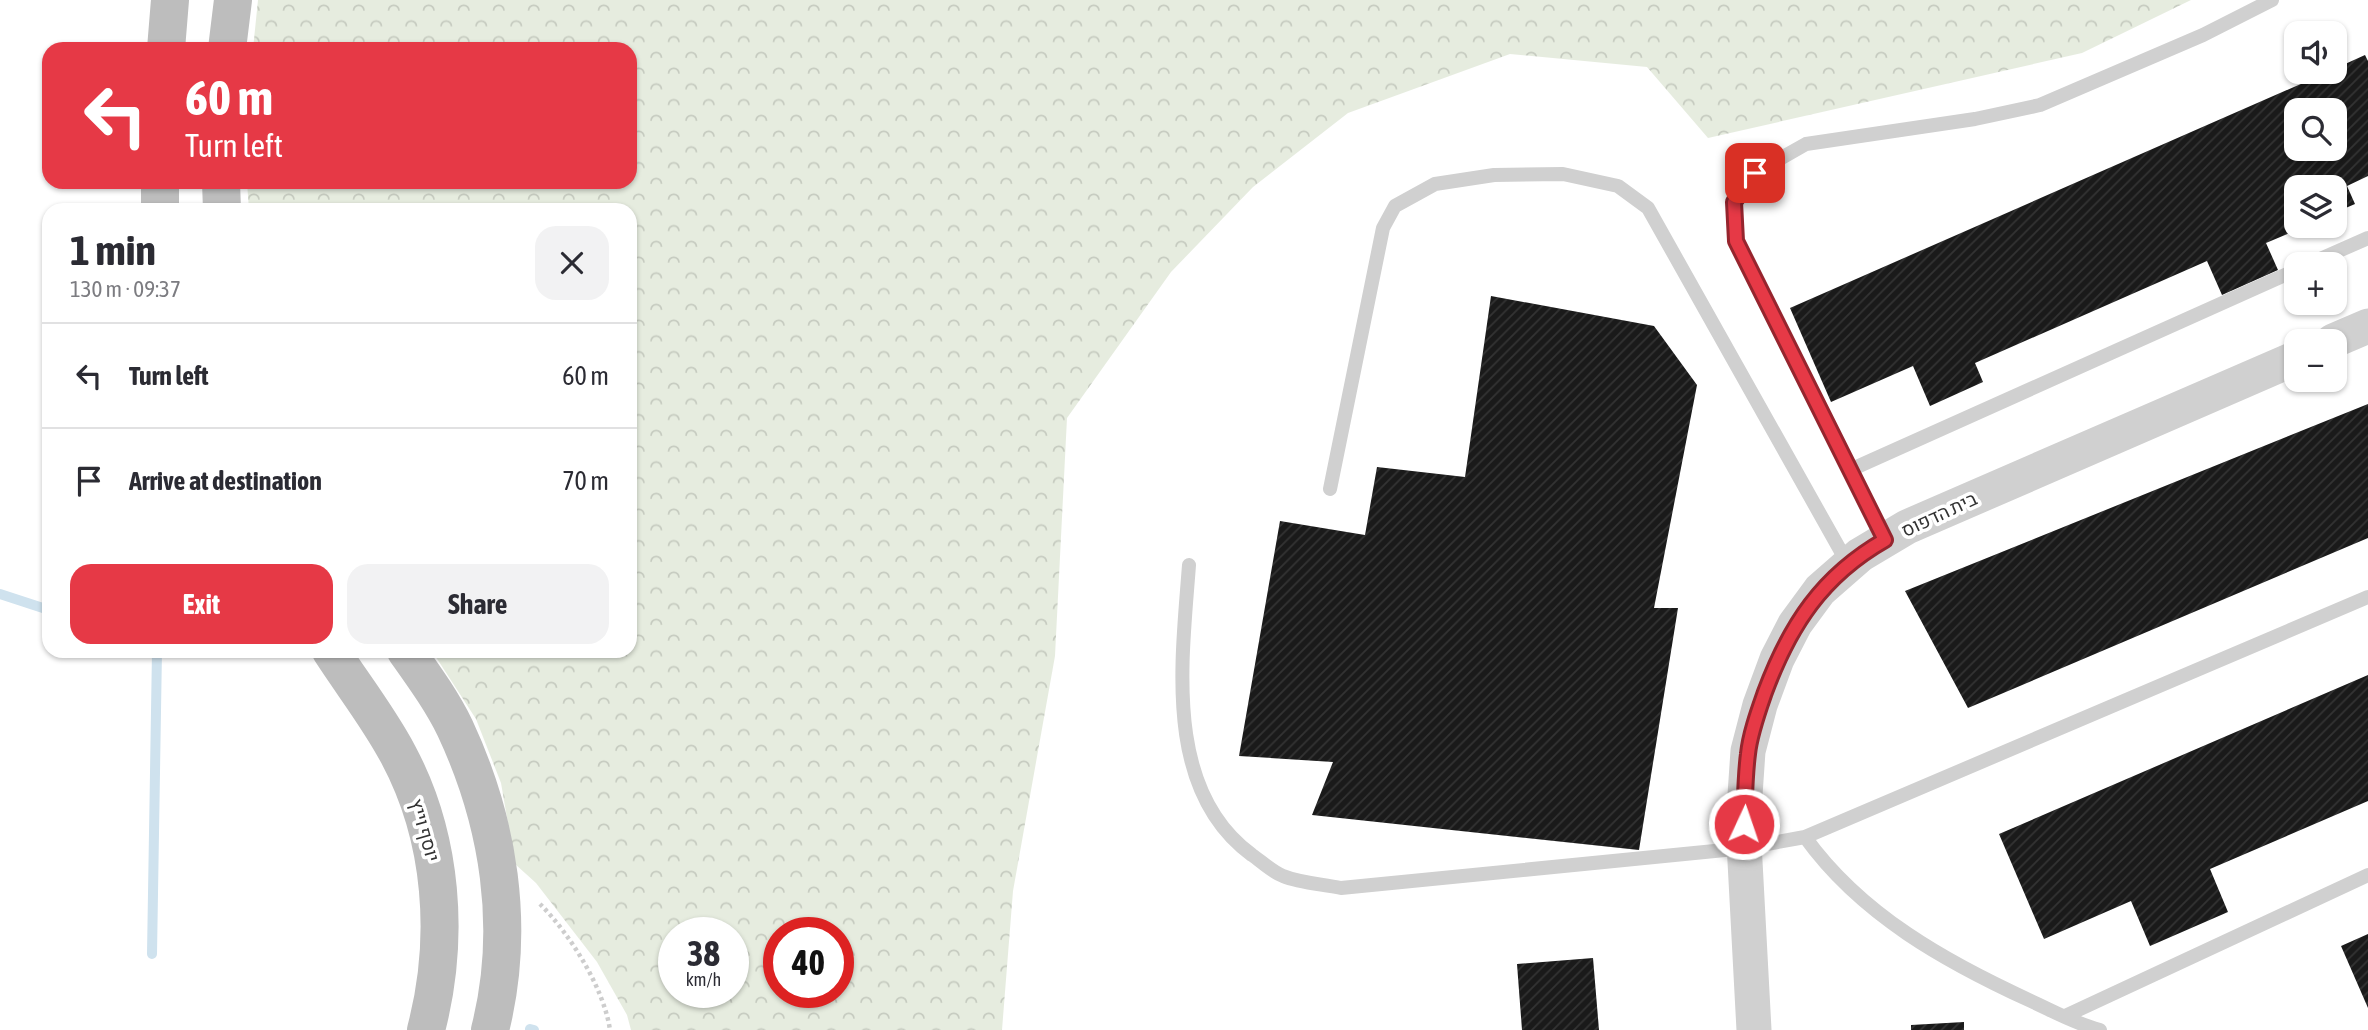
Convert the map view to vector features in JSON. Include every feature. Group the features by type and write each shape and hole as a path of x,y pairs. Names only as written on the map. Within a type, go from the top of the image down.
{"main road":[{"path":"167,42 170,0"},
{"path":"228,42 233,0"},
{"name":"יוסף וייץ","path":"336,658 399,755 422,811 436,871 441,933 436,994 426,1030"},
{"path":"410,658 454,726 481,792 498,862 503,933 496,1004 490,1030"}],"street":[{"path":"2347,335 2368,326"},
{"name":"בית הדפוס","path":"1754,1030 1744,824 1748,751 1760,705 1777,659 1795,624 1820,590 1860,555 1907,527 2284,363"}],"lane":[{"path":"1885,540 1736,241 1734,202 1755,173 1806,144 1975,119 2040,105 2203,35 2272,0"},
{"path":"1330,489 1383,228 1395,206 1435,184 1494,175 1563,174 1618,187 1647,208 1849,565"},
{"path":"2335,252 2368,237"},
{"path":"1850,470 2284,275"},
{"path":"1189,565 1182,656 1183,729 1204,799 1232,840 1281,876 1341,888 1745,848 1805,837 2368,597"},
{"path":"1805,837 1825,866 1908,936 2003,988 2100,1030"},
{"path":"2065,1016 2368,876"}],"path":[{"path":"499,884 512,884 529,894 551,915 581,959 608,1015 610,1030"}],"green space":[{"path":"258,0 2191,0 2082,53 1708,138 1647,67 1510,54 1348,113 1253,187 1171,272 1067,418 1055,656 1013,891 1002,1030 631,1030 627,1015 597,962 536,883 515,864 501,783 476,719 437,658 637,658 637,203 248,203 248,189 637,189 637,42 254,42"}],"building":[{"path":"2365,55 2368,61 2368,176 2347,186 2347,175 2284,175 2284,235 2266,243 2278,270 2222,295 2207,261 1975,363 1983,382 1930,406 1913,366 1831,402 1790,308 2301,84 2347,84 2347,63"},
{"path":"2347,186 2355,204 2347,207"},
{"path":"1491,296 1654,326 1697,385 1654,608 1678,608 1639,850 1312,815 1333,762 1239,756 1280,521 1365,535 1377,467 1465,477"},
{"path":"2368,404 2368,538 1968,708 1905,591"},
{"path":"2368,675 2368,801 2210,869 2228,912 2150,946 2131,901 2044,939 1999,834"},
{"path":"2368,934 2368,1008 2341,946"},
{"path":"1593,958 1599,1030 1522,1030 1517,964"},
{"path":"1964,1022 1964,1030 1911,1030 1911,1025"}],"waterway":[{"path":"0,594 42,608"},
{"path":"152,954 157,658"},
{"path":"530,1029 534,1030"}],"route":[{"path":"1744,824 1748,751 1760,705 1777,659 1795,624 1820,590 1860,555 1885,540 1736,241 1734,202 1755,173"}]}
